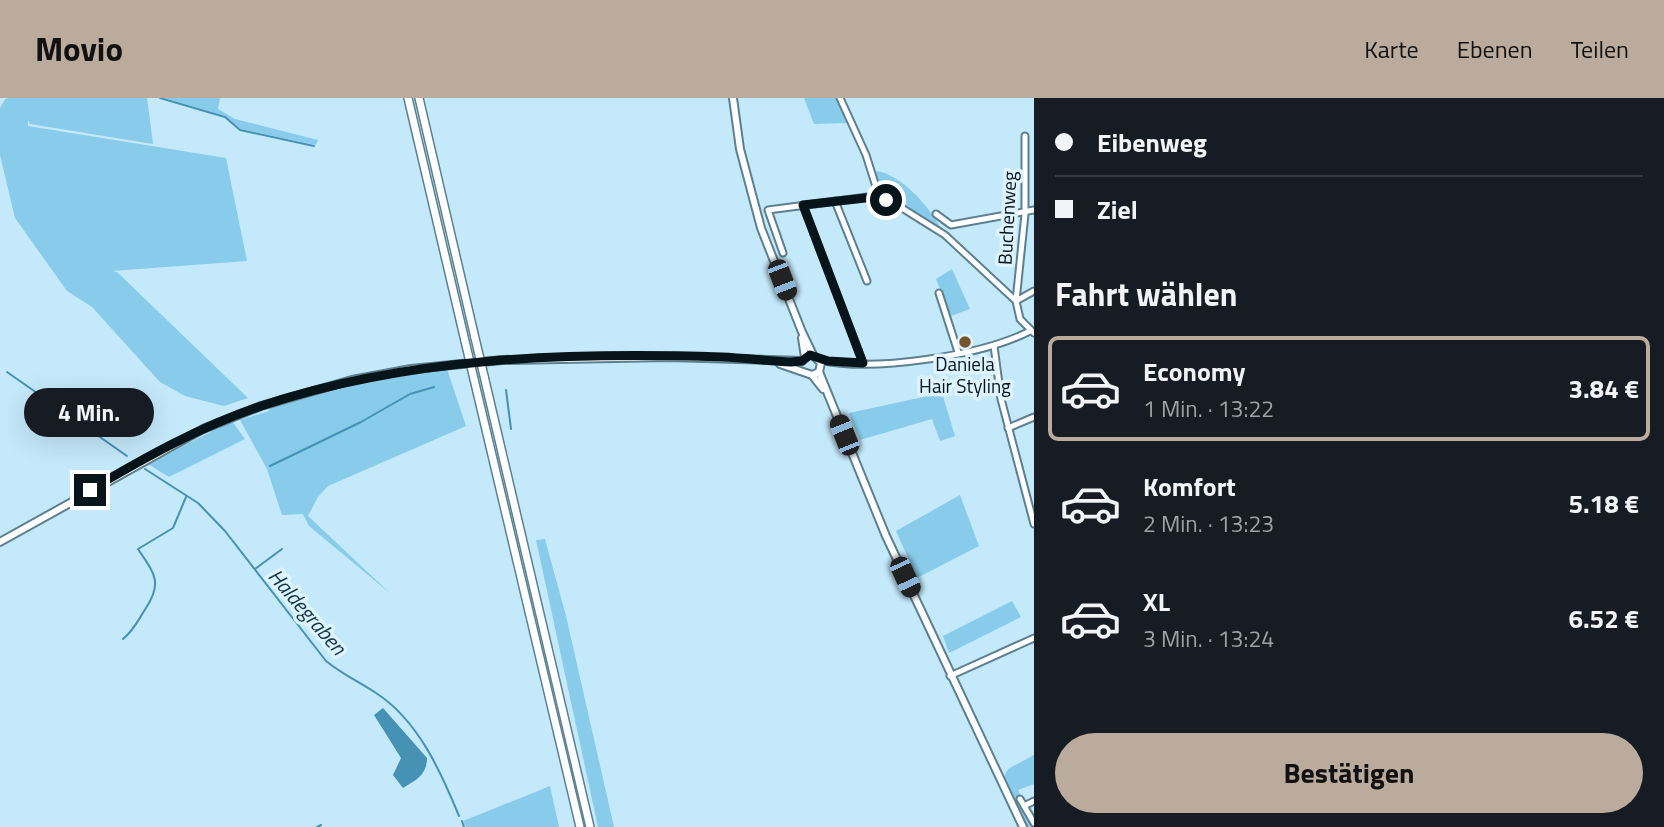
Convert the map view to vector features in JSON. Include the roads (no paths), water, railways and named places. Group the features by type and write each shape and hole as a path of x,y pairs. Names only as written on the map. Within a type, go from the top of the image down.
{"highway":[{"path":"408,98 580,827"},
{"path":"419,98 590,827"}],"main road":[{"path":"733,98 740,149 753,200 802,332 816,357 827,393 950,676 1023,827"},
{"path":"802,332 802,371"},
{"path":"0,542 203,429 261,406 352,380 411,369 502,360 695,357 772,361 816,357"},
{"path":"772,361 812,375 827,393"},
{"path":"812,375 820,370"}],"street":[{"path":"816,357 839,363 900,362 993,346 1032,332 1020,318 1016,301 945,235 878,193 866,155 840,98"},
{"name":"Buchenweg","path":"1016,301 1025,214 1025,136"},
{"path":"783,253 768,210 874,197 878,193"},
{"path":"835,201 867,281"},
{"path":"803,205 863,363"},
{"path":"936,214 951,225 1034,211"},
{"path":"1016,301 1034,291"},
{"path":"939,293 958,352"},
{"path":"993,346 1009,428 1032,505 1034,524"},
{"path":"820,370 839,363"},
{"path":"1009,428 1034,417"},
{"path":"950,676 1034,638"},
{"path":"1020,799 1034,823"},
{"path":"1024,806 1034,801"}],"waterway":[{"path":"160,98 225,117 240,130 314,146"},
{"name":"Haldegraben","path":"7,372 127,456"},
{"path":"270,466 361,422 410,394 434,387"},
{"path":"506,390 511,429"},
{"name":"Haldegraben","path":"145,469 198,503 225,531 326,661 376,693 404,717 436,765 459,816"},
{"path":"123,639 131,632 154,591 152,571 138,549 173,528 186,497"},
{"path":"255,569 282,549"},
{"name":"Haldegraben","path":"462,821 464,827"},
{"path":"317,827 321,825"}],"place":[{"name":"Daniela Hair Styling","path":"965,342"}]}
